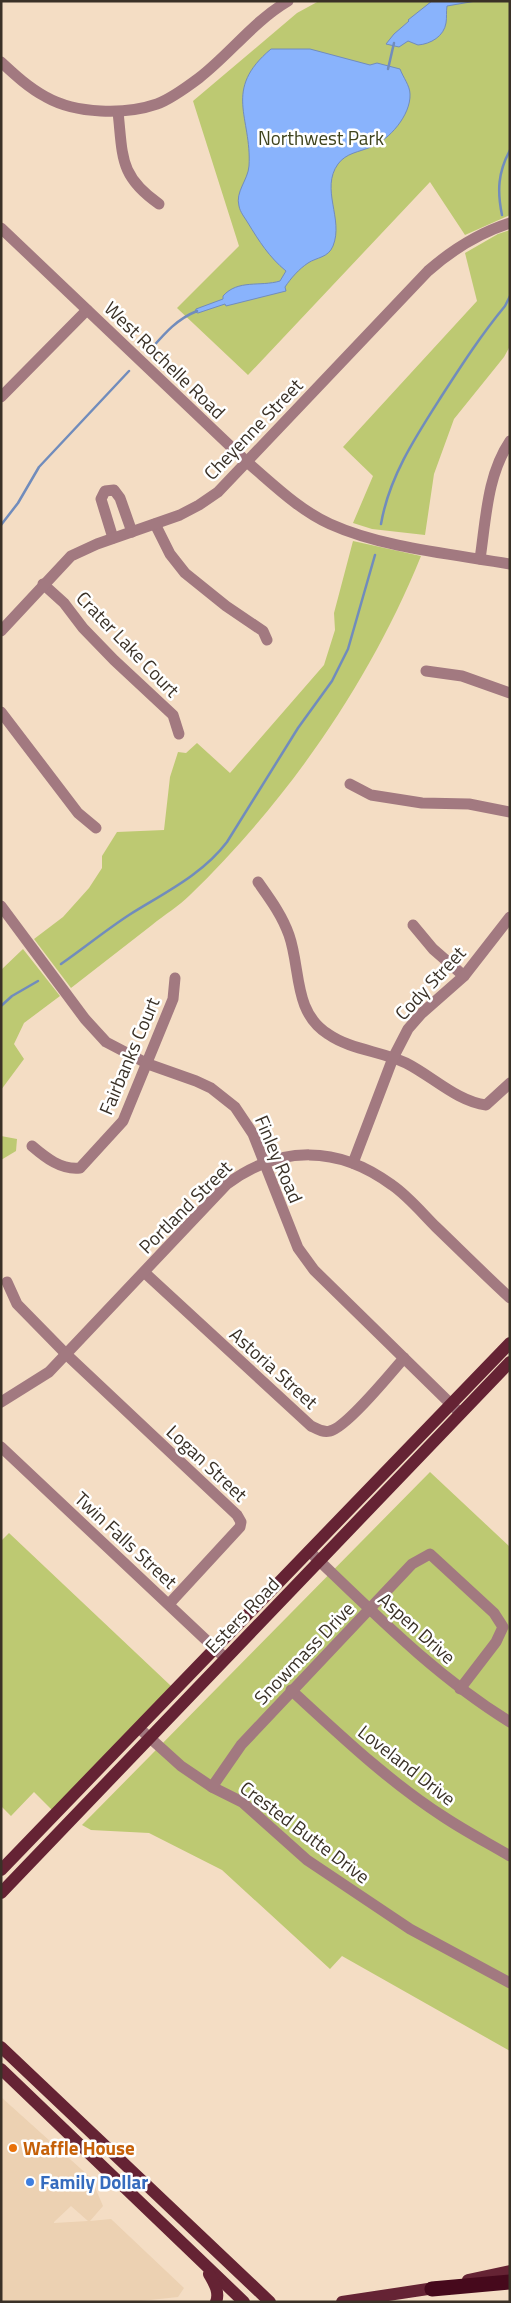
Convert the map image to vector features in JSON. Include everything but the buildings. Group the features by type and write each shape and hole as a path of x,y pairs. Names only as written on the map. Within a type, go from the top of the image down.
{"highway":[{"path":"432,2289 510,2282"}],"main road":[{"name":"Esters Road","path":"1,1870 510,1343"},
{"name":"Esters Road","path":"1,1893 510,1362"},
{"path":"1,2047 270,2302"},
{"path":"1,2069 244,2302"},
{"path":"24,2090 35,2079"},
{"path":"203,2264 216,2286 218,2298 216,2302"},
{"path":"342,2302 432,2289 510,2271"}],"street":[{"path":"1,62 20,80 47,98 82,109 118,112 158,104 199,78 262,20 288,1"},
{"path":"118,112 123,162 128,175 145,194 159,204"},
{"name":"Cheyenne Street","path":"1,630 71,556 199,505 218,492 428,271 463,244 485,232 510,223"},
{"name":"West Rochelle Road","path":"1,228 247,462 294,501 329,524 380,542 510,564"},
{"path":"1,397 88,310"},
{"path":"480,559 488,499 495,472 510,440"},
{"path":"113,538 100,499 105,491 114,490 120,498 132,532"},
{"path":"155,524 170,554 185,573 226,606 263,631 267,640"},
{"name":"Crater Lake Court","path":"43,584 64,603 83,628 172,715 178,734"},
{"path":"426,671 462,676 510,693"},
{"path":"1,712 78,813 96,828"},
{"path":"350,784 372,794 422,803 469,804 510,812"},
{"path":"258,882 279,911 289,935 301,999 307,1014 317,1026 332,1037 393,1058 429,1075 466,1101 486,1106 510,1084"},
{"name":"Finley Road","path":"1,906 85,1019 106,1042 148,1064 196,1081 220,1093 243,1117 264,1163 298,1248 314,1270 461,1414"},
{"name":"Cody Street","path":"353,1163 393,1058 408,1029 422,1013 464,976 510,917"},
{"path":"412,925 433,948 464,976"},
{"name":"Fairbanks Court","path":"32,1146 47,1159 70,1169 80,1168 123,1120 148,1064 173,999 175,978"},
{"name":"Portland Street","path":"1,1402 49,1372 67,1355 227,1184 245,1171 289,1155 330,1156 370,1170 393,1186 510,1298"},
{"name":"Astoria Street","path":"145,1273 311,1426 320,1430 330,1431 344,1424 404,1358"},
{"path":"7,1282 17,1304 67,1355"},
{"name":"Logan Street","path":"67,1355 237,1515 241,1522 240,1527 169,1604"},
{"name":"Twin Falls Street","path":"1,1447 226,1658"},
{"name":"Aspen Drive","path":"309,1551 423,1658 460,1689 510,1722"},
{"name":"Snowmass Drive","path":"212,1787 241,1745 291,1690 412,1564 430,1554 494,1613 503,1627 496,1642 460,1689"},
{"name":"Loveland Drive","path":"291,1690 363,1757 411,1794 444,1818 510,1856"},
{"name":"Crested Butte Drive","path":"138,1728 182,1766 212,1787 242,1802 307,1860 370,1904 410,1929 510,1983"}],"shaded area":[{"path":"1,2097 91,2178 103,2206 90,2221 111,2219 184,2288 178,2297 131,2302 1,2302","holes":["71,2206 88,2221 54,2223"]}],"green space":[{"name":"Northwest Park","path":"319,1 510,1 510,215 465,235 430,182 248,375 177,308 239,246 193,101 297,13"},
{"path":"510,230 510,346 504,357 454,419 434,474 425,535 372,529 353,523 373,476 343,447 477,301 465,253 498,234"},
{"path":"353,541 421,556 377,649 351,694 293,779 226,858 181,903 71,988 34,939 63,917 89,888 102,868 102,856 117,832 164,830 170,777 178,752 186,753 197,743 230,773 324,665 335,630 334,613"},
{"path":"23,949 60,996 24,1023 14,1044 24,1059 1,1090 1,970"},
{"path":"1,1136 17,1139 16,1151 1,1160"},
{"path":"430,1472 510,1547 510,2051 342,1956 330,1969 222,1870 149,1833 91,1830 82,1825"},
{"path":"9,1533 171,1686 53,1811 34,1792 11,1816 1,1806 1,1541"}],"water":[{"path":"432,1 476,1 447,6 443,32 436,39 428,43 418,45 408,41 399,47 386,44 408,20"},
{"path":"271,49 310,49 370,65 377,63 400,69 409,88 410,94 407,110 398,126 385,139 378,144 349,155 338,164 331,184 336,236 333,246 328,253 301,268 285,287 286,291 226,306 225,304 198,313 195,312 196,309 223,299 223,296 235,287 280,281 286,271 274,260 260,242 241,213 238,201 249,166 243,91 247,78 256,64"}],"waterway":[{"path":"388,69 394,43"},
{"path":"502,215 499,198 500,182 503,166 510,150"},
{"path":"381,524 390,490 413,442 464,362 505,306 510,296"},
{"path":"151,349 177,322 197,311"},
{"path":"1,525 18,503 39,467 129,371"},
{"path":"61,964 120,921 194,874 217,854 227,842 298,728 332,681 348,649 375,555"},
{"path":"1,1006 12,996 38,981"}],"place":[{"name":"Waffle House","path":"13,2148"},
{"name":"Family Dollar","path":"30,2182"}]}
